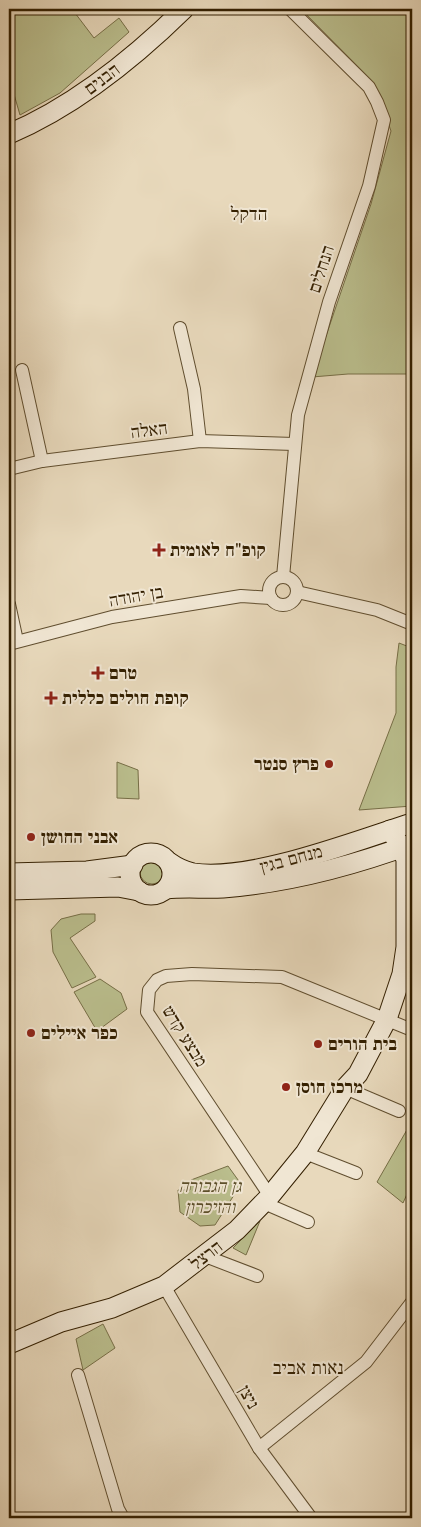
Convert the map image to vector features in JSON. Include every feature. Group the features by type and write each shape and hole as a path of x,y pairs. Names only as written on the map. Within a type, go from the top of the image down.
{"street":[{"name":"הבנים","path":"9,134 79,96 121,65 184,9"},
{"name":"הנחלים","path":"283,578 293,486 294,444 298,414 329,302 369,186 384,120 369,87 290,9"},
{"path":"180,328 194,389 200,441"},
{"path":"22,370 42,461"},
{"name":"האלה","path":"9,469 42,461 200,441 294,444"},
{"path":"283,578 292,580 297,592 294,601 286,605 277,604 271,598 271,584 283,578"},
{"path":"297,592 377,610 412,624"},
{"name":"בן יהודה","path":"13,642 112,617 240,596 271,598"},
{"path":"9,604 13,642"},
{"name":"מנחם בגין","path":"168,862 192,872 212,874 237,873 324,850 412,823"},
{"name":"הרצל","path":"9,1344 61,1322 112,1308 164,1286 237,1230 267,1200 305,1153 345,1088 358,1074 381,1016 402,974 406,947 408,896 398,878 401,848 390,830"},
{"name":"מנחם בגין","path":"166,889 188,887 221,888 264,883 311,874 401,848"},
{"path":"9,890 118,888 154,895 166,889 172,874 168,862 160,855 150,853 140,856 130,870 131,879 139,891"},
{"path":"9,873 95,871 133,865"},
{"name":"מבצע קדש","path":"267,1200 147,1012 149,990 157,980 166,976 192,974 282,977 412,1030"},
{"path":"345,1088 399,1111"},
{"path":"305,1153 356,1173"},
{"path":"267,1200 308,1222"},
{"path":"205,1256 257,1276"},
{"name":"ניצן","path":"164,1286 272,1469 311,1518"},
{"path":"259,1448 360,1366 412,1302"},
{"path":"78,1375 118,1509 124,1518"}],"green space":[{"path":"9,9 72,9 94,38 119,18 129,32 60,93 20,115 9,77"},
{"path":"301,9 412,9 412,374 348,374 312,377 371,204 391,131 374,83"},
{"path":"399,643 412,648 412,806 359,810 396,713 396,667"},
{"path":"117,762 138,770 139,799 117,798"},
{"path":"152,860 161,863 164,872 161,881 152,884 143,881 140,872 143,863"},
{"path":"81,914 95,914 95,921 70,938 96,977 72,988 53,952 51,930 61,919"},
{"path":"100,979 121,993 127,1009 97,1031 74,992"},
{"path":"412,1121 412,1183 403,1203 377,1182"},
{"name":"גן הגבורה והזיכרון","path":"228,1166 241,1184 215,1225 200,1226 180,1212 178,1190 190,1190 191,1180"},
{"path":"260,1221 246,1255 233,1248"},
{"path":"103,1324 115,1348 83,1370 76,1339"}],"place":[{"name":"קופ\"ח לאומית","path":"159,550"},
{"name":"טרם","path":"98,673"},
{"name":"קופת חולים כללית","path":"51,698"},
{"name":"פרץ סנטר","path":"329,764"},
{"name":"אבני החושן","path":"31,837"},
{"name":"כפר איילים","path":"31,1033"},
{"name":"בית הורים","path":"318,1044"},
{"name":"מרכז חוסן","path":"286,1087"}],"district":[{"name":"הדקל","path":"249,213"},
{"name":"נאות אביב","path":"308,1367"}]}
